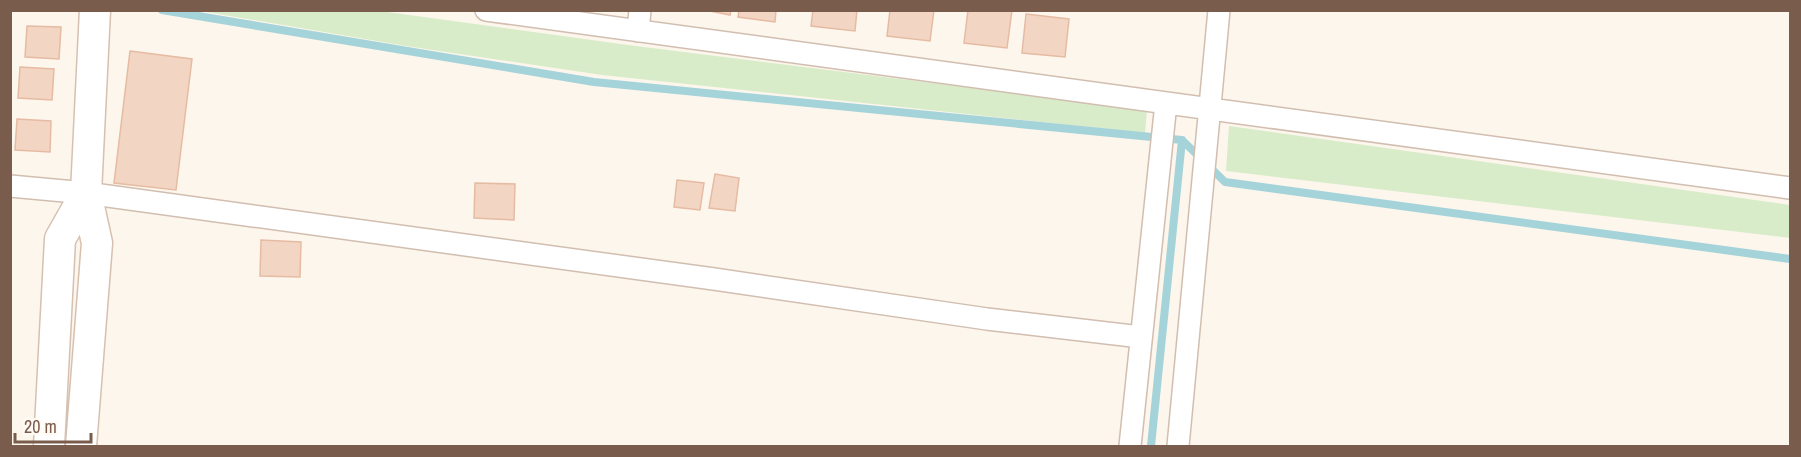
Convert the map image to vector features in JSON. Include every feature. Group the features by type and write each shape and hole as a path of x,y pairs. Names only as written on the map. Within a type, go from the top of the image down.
{"street":[{"path":"81,447 97,243 86,193 95,10"},
{"path":"486,10 639,21 1166,103 1791,188"},
{"path":"1178,447 1219,10"},
{"path":"1130,447 1166,103"},
{"path":"10,186 86,193 987,319 1141,337"},
{"path":"49,447 60,239 86,193"}],"green space":[{"path":"201,11 380,11 628,45 1147,110 1145,133 602,75 406,46"},
{"path":"1229,126 1790,205 1790,238 1226,171"}],"building":[{"path":"705,10 731,10 730,15"},
{"path":"739,10 776,10 775,22 738,17"},
{"path":"813,10 857,10 855,31 811,26"},
{"path":"890,10 934,10 930,41 887,36"},
{"path":"968,10 1012,10 1007,48 964,43"},
{"path":"1026,14 1069,19 1065,57 1022,53"},
{"path":"27,26 61,27 59,59 25,57"},
{"path":"130,51 192,59 176,190 114,183"},
{"path":"20,67 54,69 52,100 18,98"},
{"path":"17,119 51,121 50,152 15,150"},
{"path":"715,174 739,178 735,211 709,208"},
{"path":"677,180 704,183 700,210 674,207"},
{"path":"475,183 515,184 514,220 474,218"},
{"path":"261,240 301,242 300,277 260,276"}],"waterway":[{"path":"162,10 594,82 1182,140 1225,182 1790,259"},
{"path":"1151,446 1182,140"}]}
